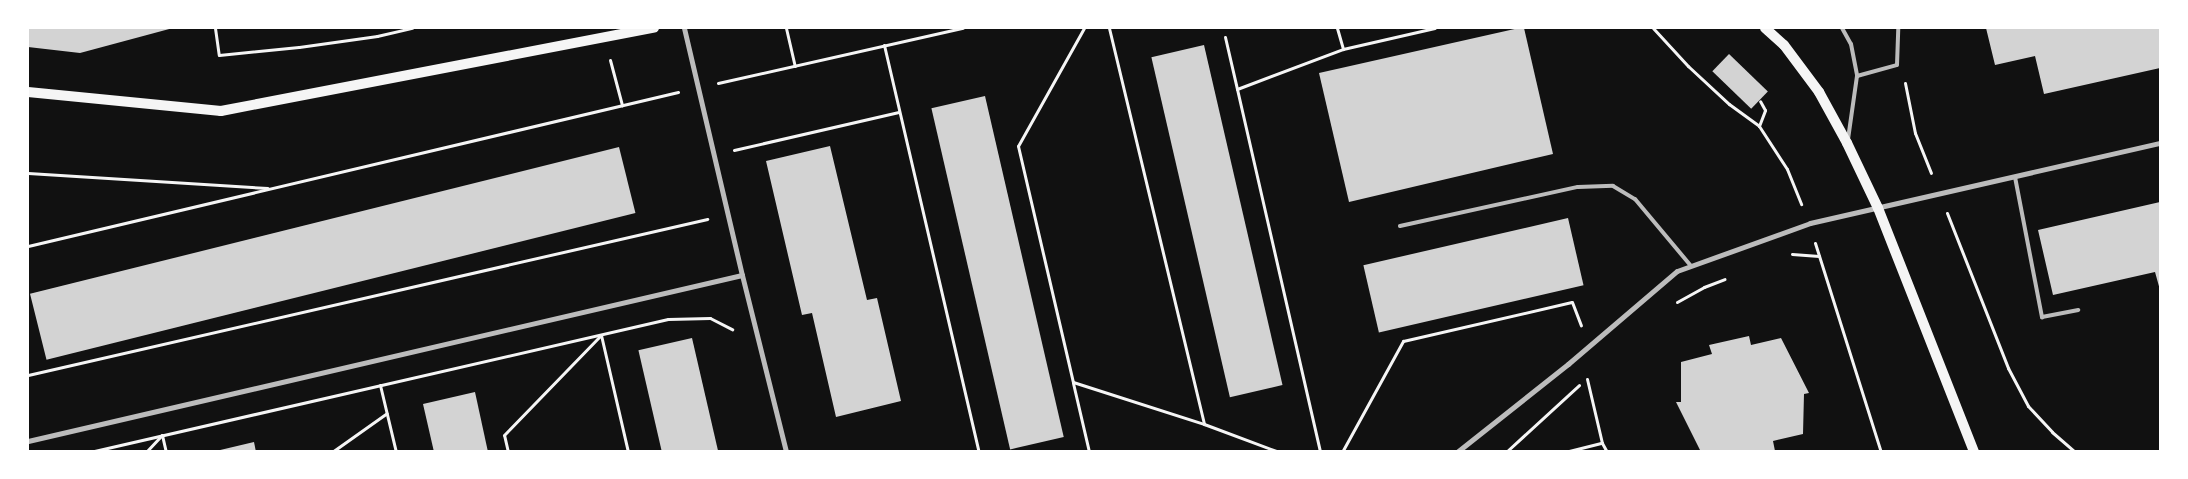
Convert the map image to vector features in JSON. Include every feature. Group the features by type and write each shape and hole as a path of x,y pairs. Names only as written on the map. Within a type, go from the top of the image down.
{"main road":[{"path":"28,92 221,111 605,39 654,28"},
{"path":"1765,28 1784,45 1819,92 1847,143 1878,208 1974,452"}],"street":[{"path":"684,28 742,276 786,452"},
{"path":"1457,452 1589,346 1677,271 1810,223 2160,143"},
{"path":"28,441 742,276"}],"lane":[{"path":"1842,28 1851,44 1857,76 1847,143"},
{"path":"1857,76 1897,66 1898,28"},
{"path":"2016,177 2042,316 2078,310"},
{"path":"1400,226 1578,186 1614,186 1635,199 1691,266"}],"path":[{"path":"215,28 219,54 299,47 377,36 412,28"},
{"path":"786,28 795,66"},
{"path":"28,246 622,105 964,28"},
{"path":"1084,28 1018,146 1089,452"},
{"path":"1109,28 1204,424"},
{"path":"1337,28 1343,49"},
{"path":"1237,89 1343,49 1435,28"},
{"path":"1224,37 1320,452"},
{"path":"605,39 622,105"},
{"path":"884,45 979,452"},
{"path":"1897,66 1905,83 1915,133 1933,177"},
{"path":"1759,126 1764,110 1760,100"},
{"path":"713,154 899,112"},
{"path":"28,173 274,188"},
{"path":"28,375 704,220"},
{"path":"1953,228 2008,368 2028,406 2052,432 2075,452"},
{"path":"1784,257 1792,254 1819,256"},
{"path":"1670,305 1704,287 1730,277"},
{"path":"1342,452 1403,341 1572,302 1589,346"},
{"path":"90,452 668,319 710,318 731,328 737,336"},
{"path":"508,452 504,435 601,335"},
{"path":"601,335 628,452"},
{"path":"1506,452 1594,372"},
{"path":"1587,379 1602,443 1607,452"},
{"path":"1073,382 1204,424 1279,452"},
{"path":"380,385 396,452"},
{"path":"332,452 387,413"},
{"path":"146,452 162,435"},
{"path":"162,435 166,452"},
{"path":"1565,452 1602,443"}],"building":[{"path":"28,28 173,28 80,53 28,47"},
{"path":"1524,28 1553,154 1349,202 1319,73"},
{"path":"1986,28 2160,28 2160,68 2044,94 2035,56 1995,65"},
{"path":"1204,45 1283,385 1230,397 1151,57"},
{"path":"1729,54 1768,92 1751,109 1712,71"},
{"path":"985,96 1064,437 1010,449 931,108"},
{"path":"830,146 867,300 877,298 901,401 836,417 812,313 802,315 766,161"},
{"path":"619,147 635,213 46,360 30,294"},
{"path":"2160,202 2160,290 2155,272 2053,295 2038,230"},
{"path":"1568,218 1584,285 1379,332 1363,265"},
{"path":"1749,336 1751,345 1781,338 1809,393 1804,394 1803,434 1773,441 1775,451 1773,452 1701,452 1676,402 1681,402 1681,362 1712,354 1709,345"},
{"path":"692,338 718,452 662,452 638,350"},
{"path":"475,392 488,452 434,452 423,404"},
{"path":"254,442 256,452 216,452 216,451"}]}
